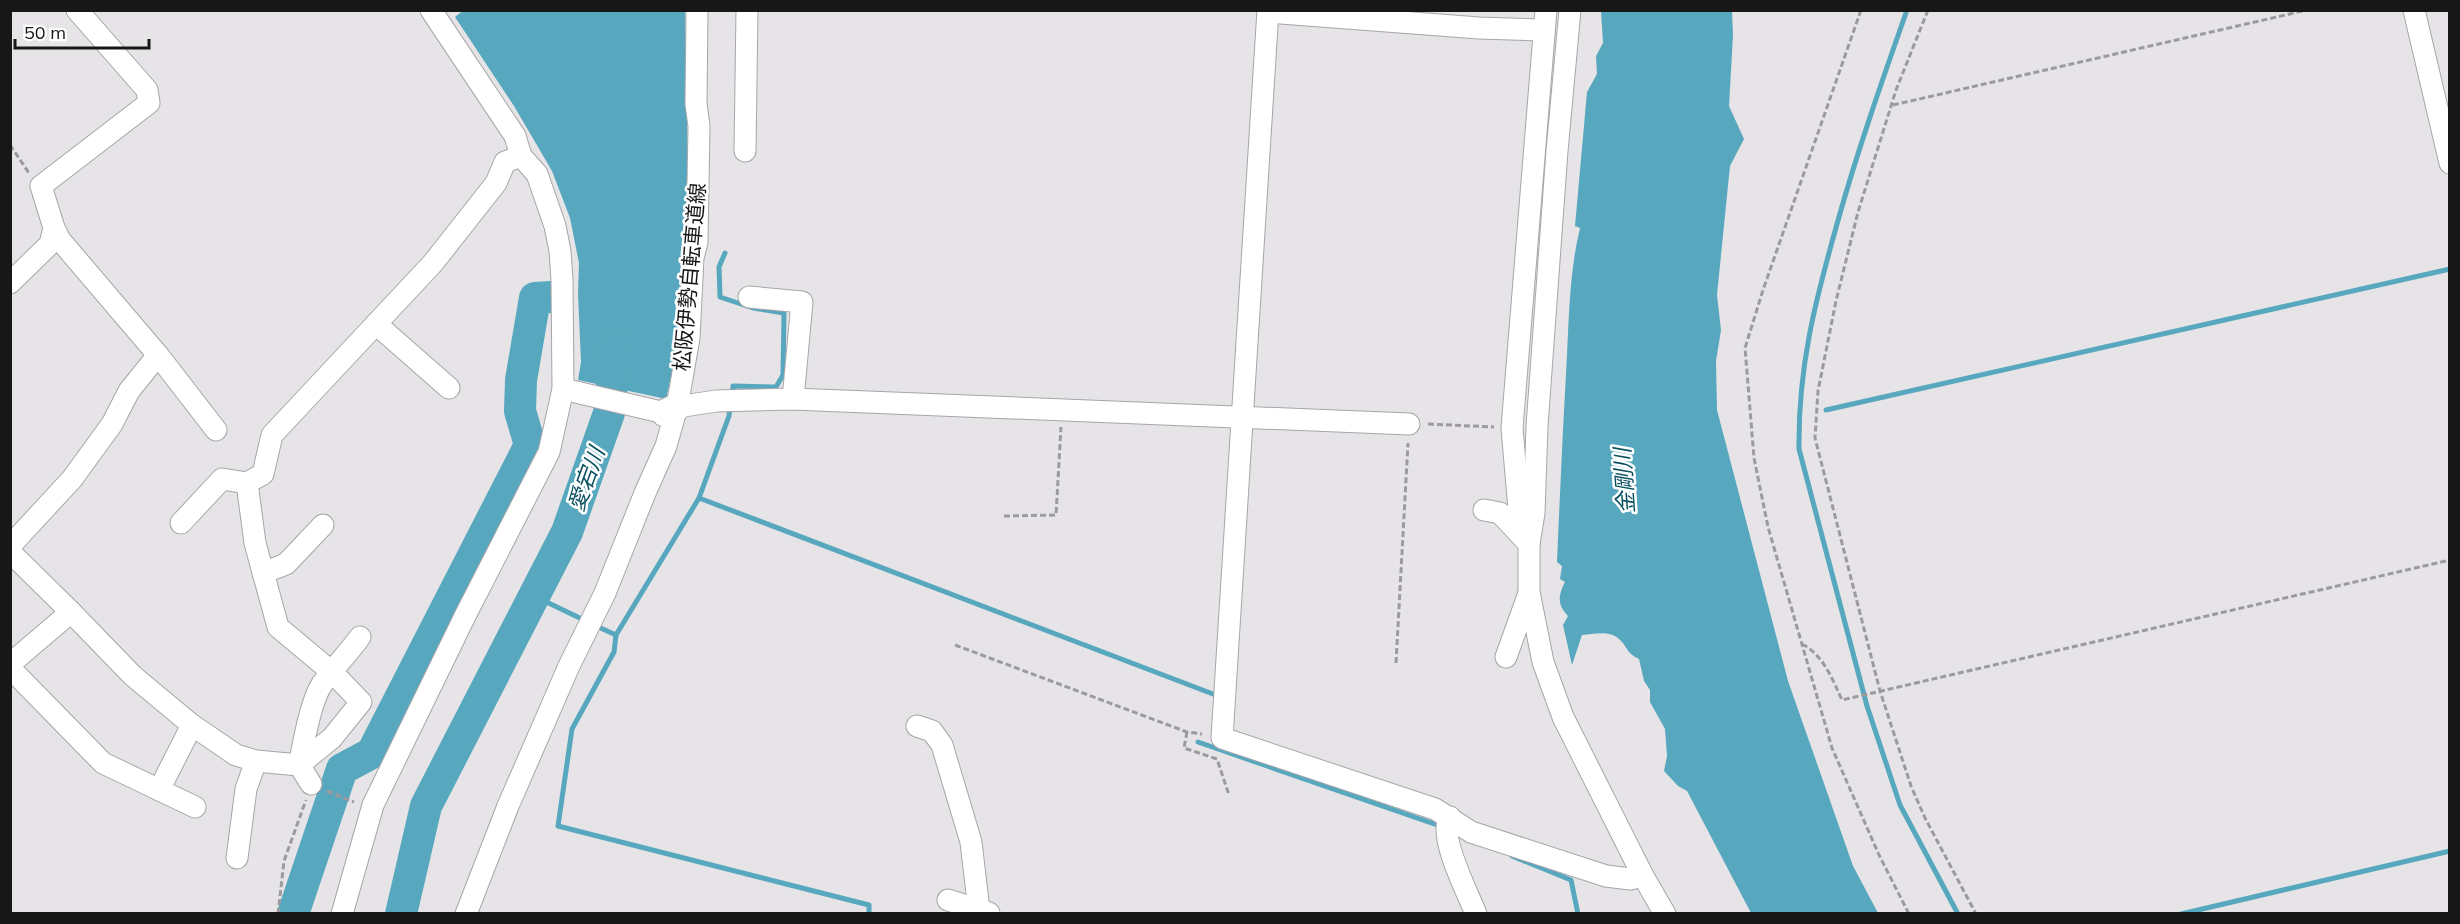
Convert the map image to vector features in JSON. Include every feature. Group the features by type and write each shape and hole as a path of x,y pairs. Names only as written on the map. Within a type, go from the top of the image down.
{"street":[{"path":"77,10 147,90 149,103 41,186 54,228 60,240 158,356 216,430"},
{"path":"342,914 373,805 465,616 549,452 563,389 562,280 558,243 555,226 537,174 521,156 515,136 431,10"},
{"name":"松阪伊勢自転車道線","path":"466,914 508,806 568,666 596,612 666,446 671,410 689,339 693,258 697,242 699,126 696,104 697,10"},
{"path":"746,151 747,10"},
{"path":"1570,10 1557,151 1538,414 1534,513 1529,544 1529,592 1543,662 1563,717 1643,876 1665,914"},
{"path":"2414,10 2450,163"},
{"path":"1476,914 1448,826 1435,809 1222,738 1268,11 1479,28 1545,20 1512,428 1520,521 1529,544"},
{"path":"181,523 222,479 247,483 263,474 272,435 433,263 496,183 505,162 521,156"},
{"path":"10,283 50,244 54,228"},
{"path":"749,297 802,302 793,399"},
{"path":"376,324 449,388"},
{"path":"10,546 72,480 111,424 129,391 158,356"},
{"path":"563,389 671,410 716,401 793,399 1409,424"},
{"path":"10,552 133,676 192,725 236,755 256,761 299,765 332,738 362,702 333,673 278,627 255,543 247,483"},
{"path":"1484,510 1500,513 1529,544"},
{"path":"263,573 286,564 322,525"},
{"path":"1506,657 1529,592"},
{"path":"71,612 10,666 103,763 195,807"},
{"path":"311,784 299,765 307,728 322,685 360,637"},
{"path":"159,790 192,725"},
{"path":"917,726 932,730 942,745 970,842 984,912 948,900"},
{"path":"237,858 246,789 256,761"},
{"path":"1448,826 1606,876 1630,879 1643,876"}],"path":[{"path":"1861,10 1763,290 1745,348 1754,458 1768,527 1832,748 1879,855 1909,914"},
{"path":"1928,10 1896,90 1858,212 1836,301 1818,392 1815,438 1880,691 1911,786 1925,818 1976,914"},
{"path":"1893,105 2307,10"},
{"path":"10,145 34,180 41,186"},
{"path":"1004,516 1056,515 1062,419 1067,409"},
{"path":"1396,663 1409,424 1512,428"},
{"path":"1802,644 1814,650 1831,675 1842,700 2450,560"},
{"path":"955,645 1187,732 1222,738"},
{"path":"1187,732 1184,747 1216,759 1229,795"},
{"path":"278,914 284,861 311,784 354,802"}],"water":[{"path":"464,10 685,11 689,235 680,338 666,399 578,380 581,362 579,263 570,218 552,171 514,106 455,17"},
{"name":"金剛川","path":"1601,11 1732,11 1729,106 1744,139 1730,166 1717,295 1721,330 1716,361 1717,410 1788,681 1853,866 1878,913 1751,913 1687,791 1678,786 1664,771 1667,756 1665,729 1650,702 1650,690 1644,681 1639,659 1615,636 1597,633 1582,635 1572,665 1563,625 1568,616 1560,600 1565,582 1560,579 1562,566 1557,562 1559,510 1570,291 1580,228 1575,226 1587,92 1597,74 1596,56 1603,43"}],"waterway":[{"path":"1907,10 1853,170 1822,281 1809,335 1801,390 1799,449 1867,706 1900,805 1958,914"},
{"path":"725,253 719,267 720,297 753,308 784,313 783,375 776,387 733,386 732,397"},
{"path":"1826,410 2450,269"},
{"path":"293,914 342,769 372,753 530,445 520,411 521,380 535,298 551,297"},
{"name":"愛宕川","path":"401,914 426,806 567,532 609,413 616,345"},
{"path":"730,406 729,416 699,498 1213,694"},
{"path":"616,635 699,498"},
{"path":"534,596 586,621"},
{"path":"594,625 616,635 614,652 572,729 558,826 869,905 869,914"},
{"path":"1198,742 1443,827"},
{"path":"2181,914 2450,851"},
{"path":"1512,856 1571,880 1578,914"}]}
